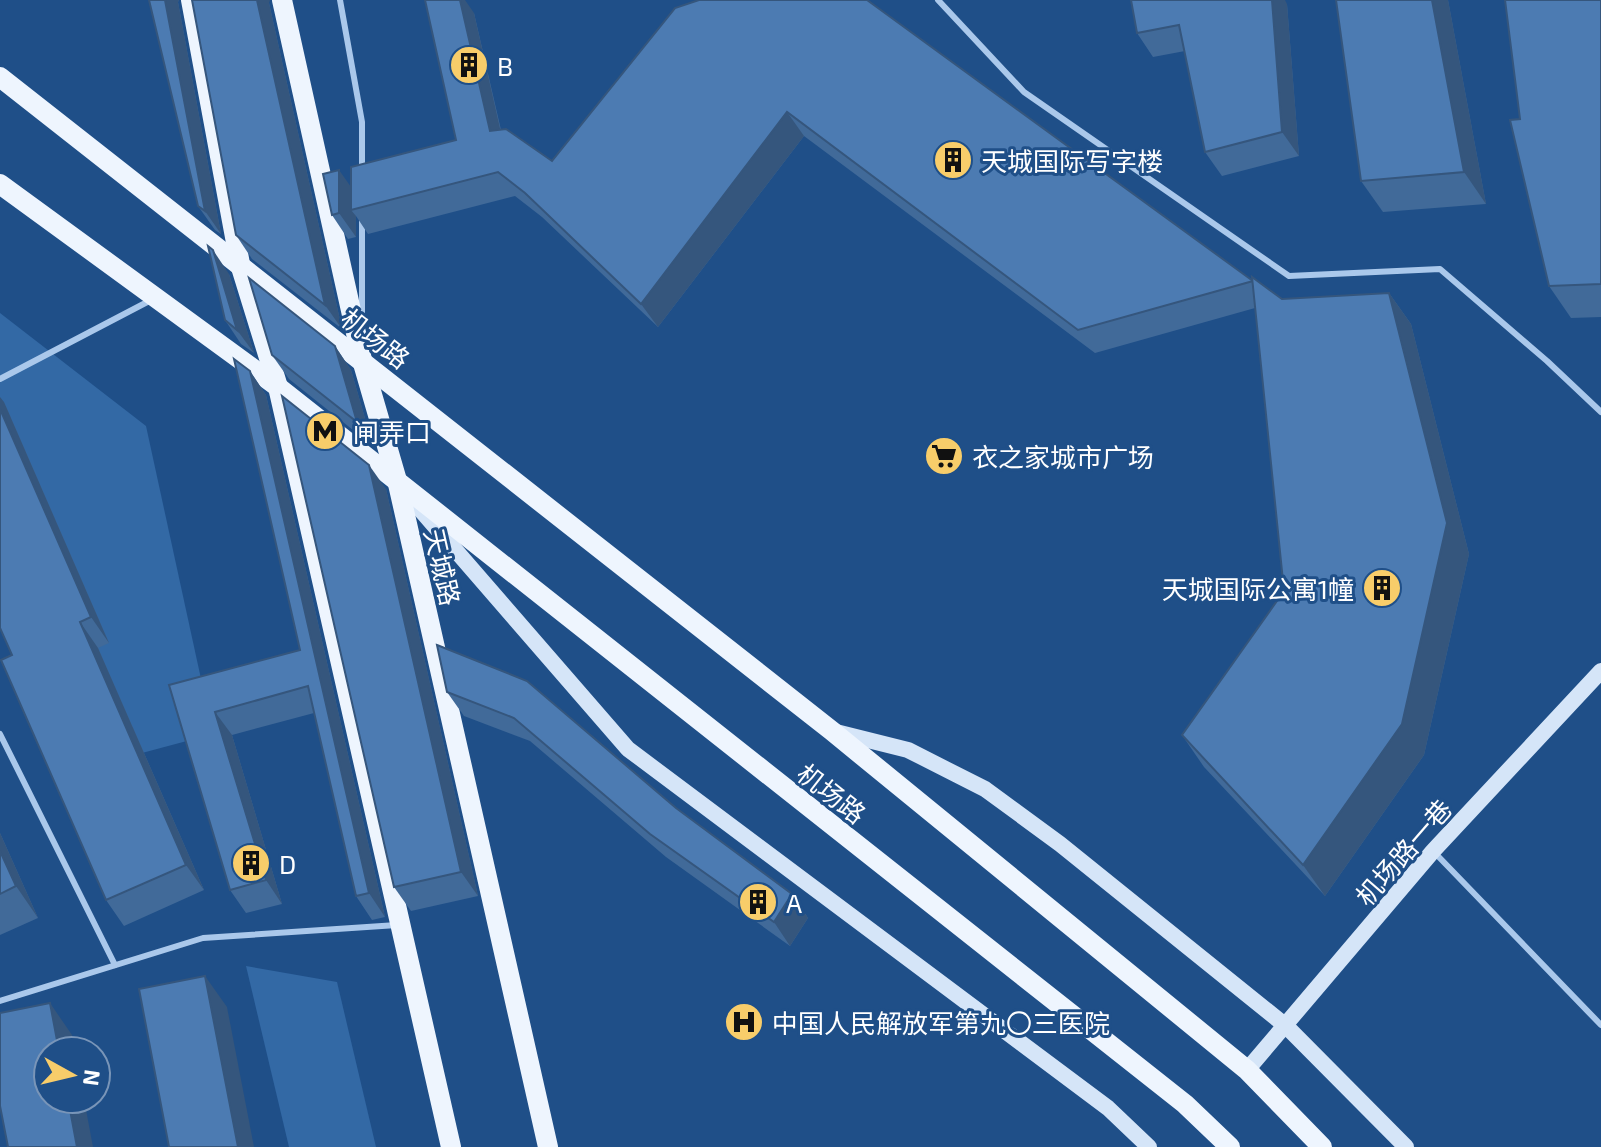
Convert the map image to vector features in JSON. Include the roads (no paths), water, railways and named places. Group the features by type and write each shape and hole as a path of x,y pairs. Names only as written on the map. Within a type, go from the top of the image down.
{"main road":[{"path":"191,0 240,264 278,387 451,1147"},
{"name":"天城路","path":"282,0 362,360 398,484 548,1147"},
{"name":"机场路","path":"0,77 832,731 1247,1070 1322,1147"},
{"name":"机场路","path":"0,184 278,387 1173,1094 1230,1147"},
{"name":"机场路","path":"398,484 628,749 1108,1108 1149,1147"},
{"name":"机场路一巷","path":"1247,1070 1433,851 1601,671"},
{"name":"机场路","path":"832,731 908,750 985,789 1060,844 1286,1026 1406,1147"}],"lane":[{"path":"340,0 362,122 362,186"},
{"path":"938,0 1024,92 1289,276 1440,269 1601,412"},
{"path":"362,202 362,360"},
{"path":"0,379 155,297"},
{"path":"0,734 115,965"},
{"path":"1433,851 1601,1025"},
{"path":"0,1001 203,938 401,924"}],"place":[{"name":"B","path":"469,65"},
{"name":"天城国际写字楼","path":"953,160"},
{"name":"闸弄口","path":"325,431"},
{"name":"衣之家城市广场","path":"944,456"},
{"name":"天城国际公寓1幢","path":"1382,588"},
{"name":"D","path":"251,863"},
{"name":"A","path":"758,902"},
{"name":"中国人民解放军第九〇三医院","path":"744,1022"}]}
